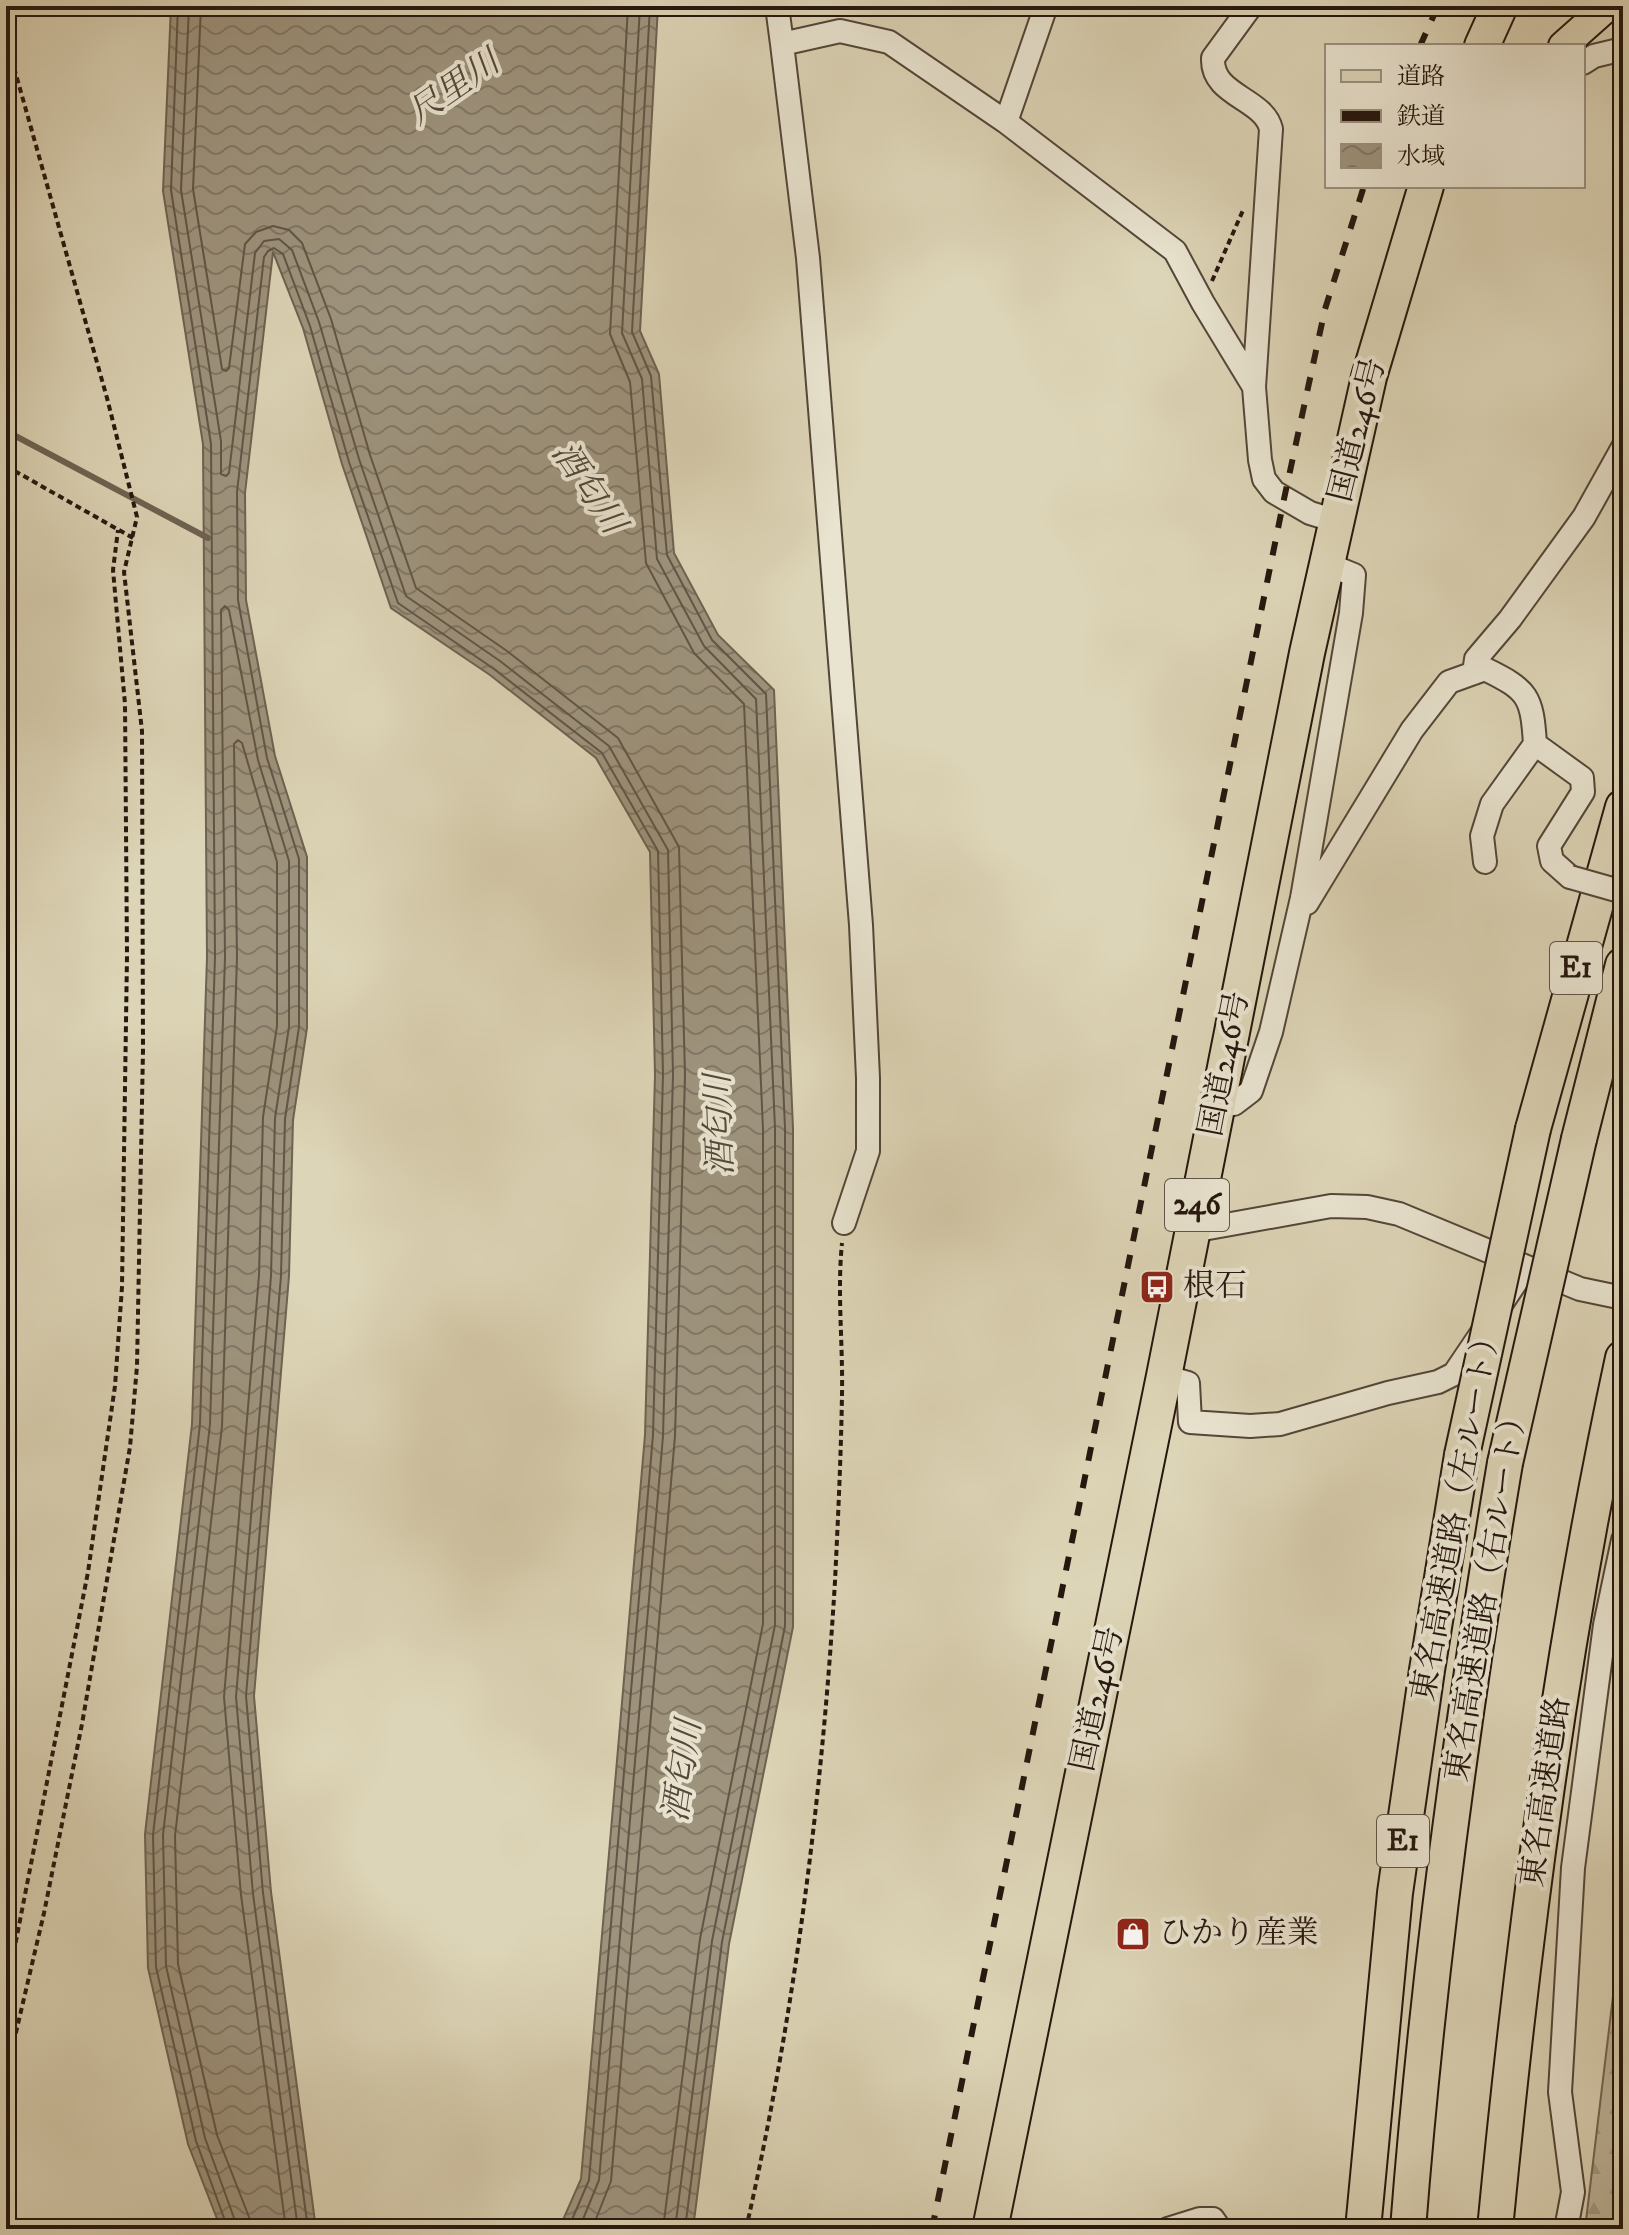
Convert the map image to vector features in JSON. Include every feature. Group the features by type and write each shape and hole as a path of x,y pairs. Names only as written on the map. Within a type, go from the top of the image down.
{"highway":[{"path":"1483,44 1500,6"},
{"name":"国道246号","path":"990,2229 1336,521 1369,377 1425,188"},
{"name":"東名高速道路（左ルート）","path":"1363,2229 1395,1893 1462,1455 1533,1129 1623,807"},
{"name":"東名高速道路（右ルート）","path":"1408,2229 1442,1884 1469,1677 1505,1463 1579,1139 1623,965"},
{"name":"東名高速道路","path":"1495,2229 1508,2092 1563,1672 1596,1481 1623,1358"}],"main road":[{"path":"1565,44 1608,6"}],"street":[{"path":"777,6 808,258 862,940 868,1151 844,1223"},
{"path":"1006,122 1046,6"},
{"path":"1251,6 1213,58 1212,67 1220,82 1265,117 1271,129 1254,387 1260,460 1264,479 1274,492 1310,513 1336,521"},
{"path":"782,44 840,31 889,42 1006,122 1175,251 1254,387"},
{"path":"1585,62 1594,56 1623,49"},
{"path":"1474,673 1476,659 1520,606 1584,517 1623,447"},
{"path":"1217,1102 1234,1104 1251,1091 1271,1032 1300,907 1351,613 1354,575 1327,564"},
{"path":"1300,907 1309,902 1412,730 1449,682 1485,669 1510,682 1529,699 1535,744 1492,804 1482,836 1485,862"},
{"path":"1535,744 1582,778 1583,792 1549,846 1552,861 1570,877 1623,892"},
{"path":"1192,1231 1331,1206 1367,1207 1399,1214 1580,1289 1623,1298"},
{"path":"1164,1376 1188,1383 1190,1422 1250,1426 1280,1424 1438,1382 1454,1374 1526,1267"},
{"path":"1566,2229 1573,2192 1560,2092 1573,1868 1605,1625 1623,1540"},
{"path":"1168,2229 1200,2219 1213,2219 1220,2229"}],"path":[{"path":"6,39 107,398 137,517 124,572 142,731 142,1128 135,1393 130,1447 82,1724 44,1913 6,2075"},
{"path":"1203,303 1250,195"},
{"path":"6,466 133,538"},
{"path":"6,1992 88,1572 115,1386 122,1287 127,955 125,704 113,570 118,530"},
{"path":"746,2229 803,1924 817,1786 835,1583 842,1394 840,1264 844,1223"}],"green space":[{"path":"1623,1913 1623,2229 1585,2229"}],"water":[{"path":"171,6 658,6 640,331 659,374 674,553 718,635 774,690 793,1128 793,1627 729,1944 693,2229 559,2229 581,2179 645,1435 655,1075 650,852 596,758 490,675 391,608 342,464 303,328 273,252 245,493 246,600 275,756 307,857 307,1028 293,1120 289,1276 254,1696 271,1892 316,2229 221,2229 188,2144 148,1968 145,1834 192,1424 207,957 203,444 163,191"}],"waterway":[{"path":"6,431 208,538"}],"railway":[{"path":"1421,44 1438,6"},
{"path":"932,2229 1284,499 1325,309 1363,188"}],"place":[{"name":"根石","path":"1157,1287"},
{"name":"ひかり産業","path":"1133,1934"}],"water label":[{"name":"尺里川","path":"454,88"},
{"name":"酒匂川","path":"588,488"},
{"name":"酒匂川","path":"720,1125"},
{"name":"酒匂川","path":"683,1771"}]}
